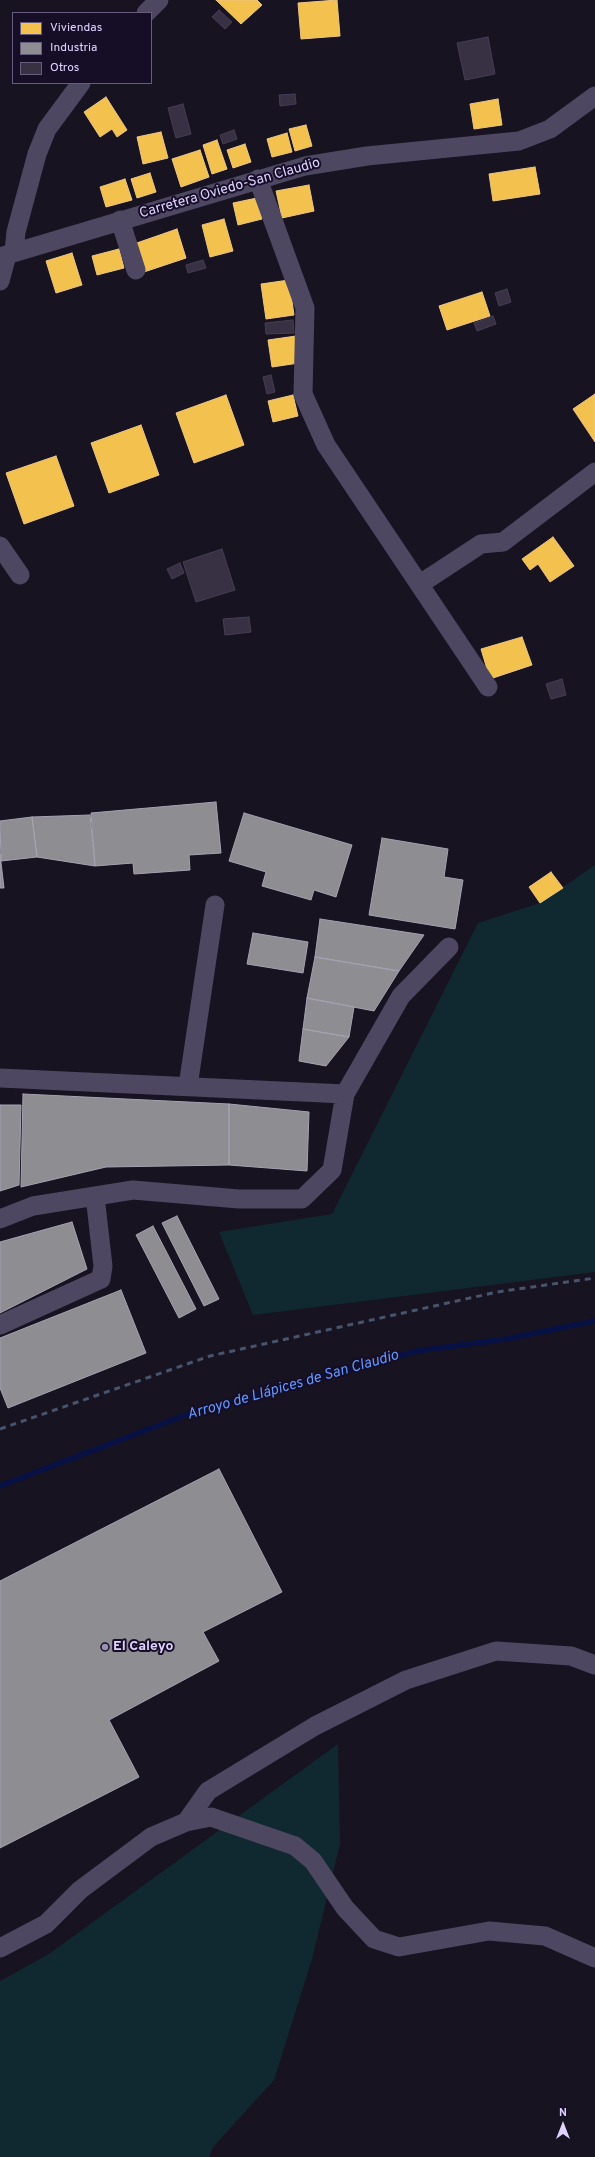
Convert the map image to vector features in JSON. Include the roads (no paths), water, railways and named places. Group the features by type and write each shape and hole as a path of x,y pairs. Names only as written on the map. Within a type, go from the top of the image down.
{"street":[{"path":"147,12 159,0"},
{"path":"0,281 7,254 16,232 38,154 47,129 80,84"},
{"name":"Carretera Oviedo-San Claudio","path":"7,254 305,166 367,156 519,140 550,129 595,96"},
{"path":"258,179 305,308 303,394 326,445 488,687"},
{"path":"120,220 136,270"},
{"path":"420,584 481,544 503,542 595,472"},
{"path":"0,548 20,575"},
{"path":"188,1086 215,904"},
{"path":"0,1219 33,1206 133,1190 239,1199 302,1199 332,1170 345,1094 400,996 449,947"},
{"path":"0,1078 345,1094"},
{"path":"0,1325 101,1279 103,1266 95,1196"},
{"path":"186,1822 208,1791 315,1726 406,1680 496,1651 571,1656 595,1665"},
{"path":"0,1948 46,1924 80,1890 151,1837 186,1822 211,1817 295,1846 313,1861 345,1908 374,1939 399,1947 489,1931 545,1936 595,1958"}],"waterway":[{"name":"Arroyo de Llápices de San Claudio","path":"0,1486 196,1411 417,1351 506,1339 595,1321"}],"railway":[{"path":"0,1429 210,1356 497,1292 595,1278"}],"place":[{"name":"El Caleyo","path":"105,1647"}]}
